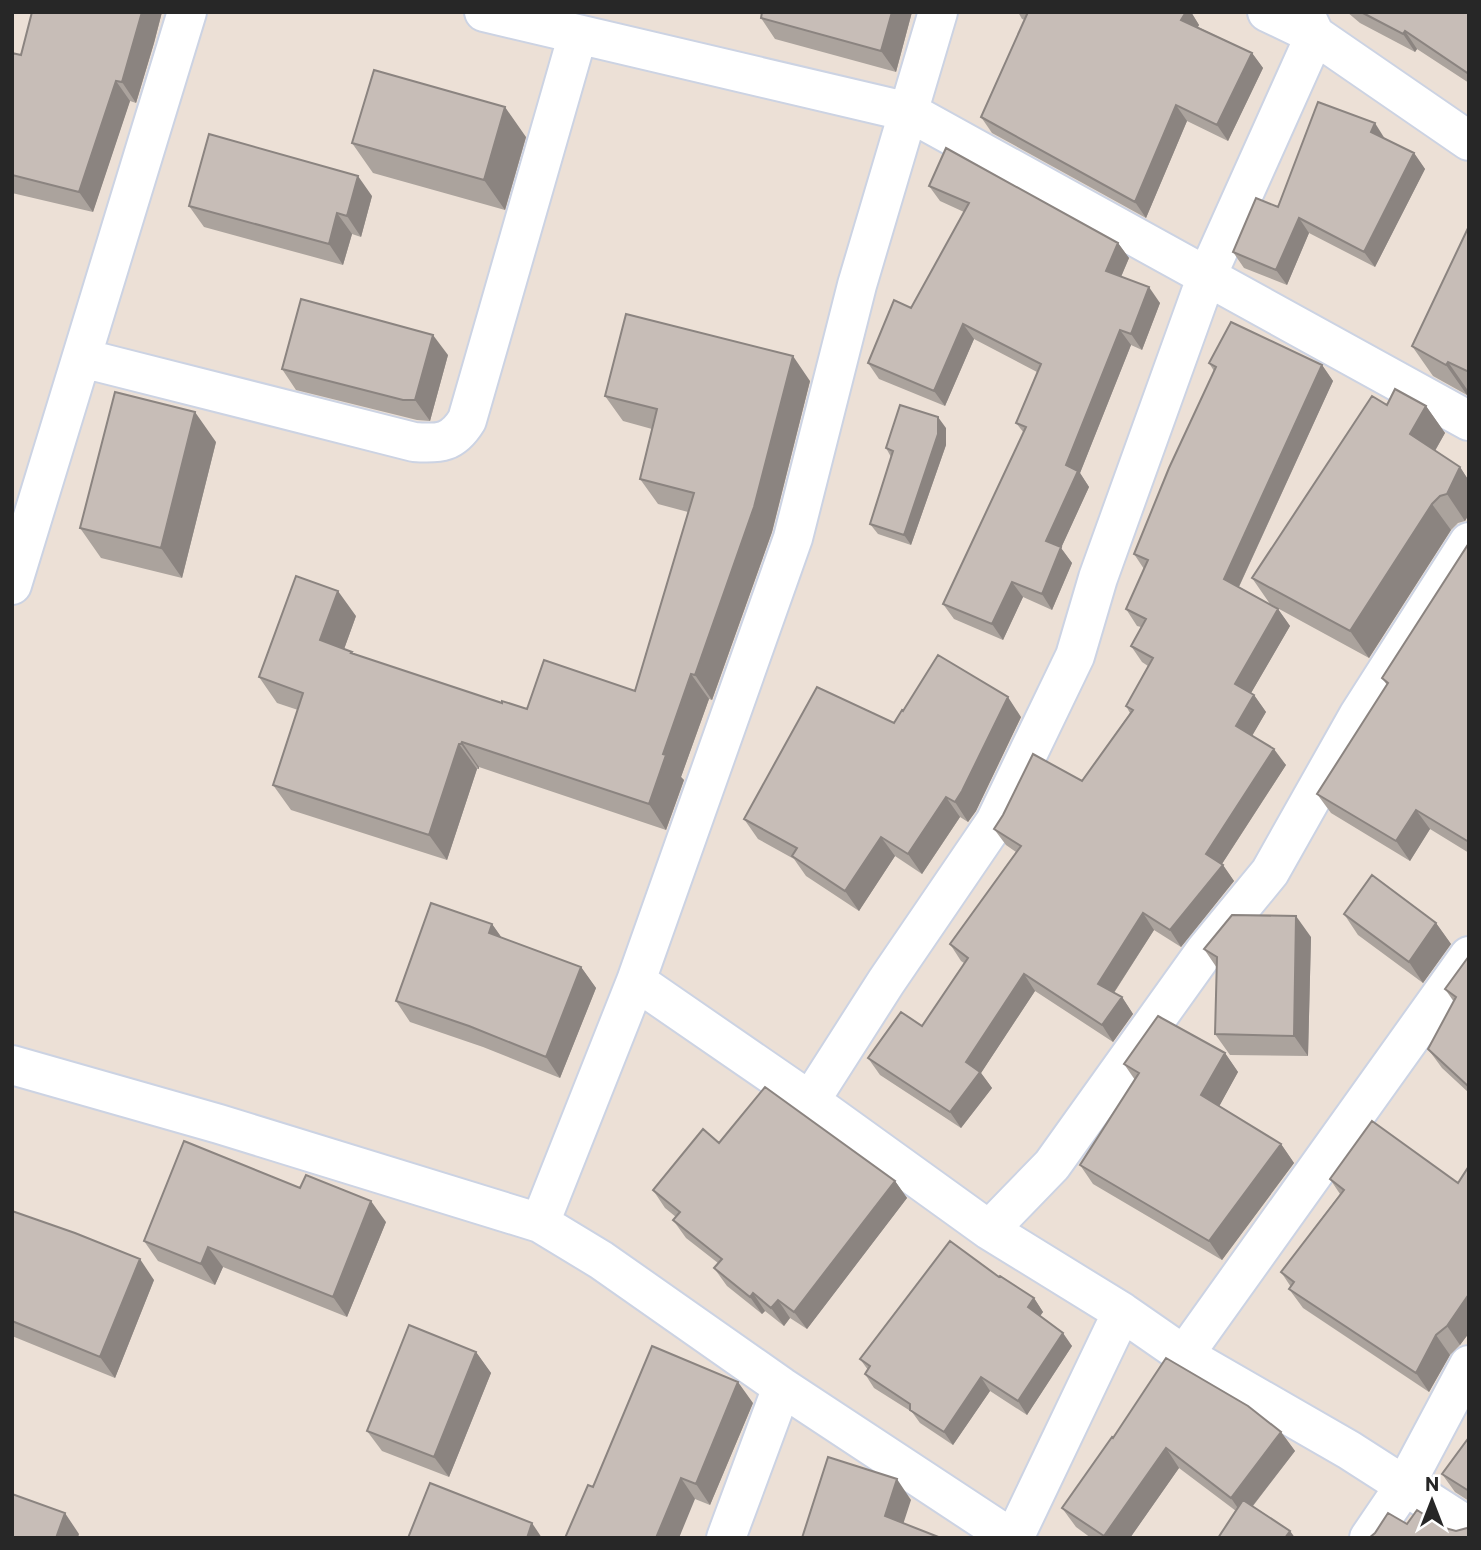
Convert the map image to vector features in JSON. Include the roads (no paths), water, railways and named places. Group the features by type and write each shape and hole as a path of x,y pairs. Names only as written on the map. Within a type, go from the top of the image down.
{"street":[{"path":"12,585 187,12"},
{"path":"484,12 909,112 1469,421"},
{"path":"540,1223 636,981 793,538 858,285 939,12"},
{"path":"1267,12 1309,24 1469,141"},
{"path":"810,1101 886,982 995,822 1076,656 1098,578 1206,278 1309,24"},
{"path":"82,358 414,442 441,442 453,437 467,420 578,34"},
{"path":"989,1230 1052,1165 1205,951 1270,872 1358,716 1469,542"},
{"path":"1184,1355 1469,956"},
{"path":"636,981 810,1101 989,1230 1122,1312 1184,1355 1349,1450 1469,1527"},
{"path":"12,1065 219,1124 540,1223 601,1260 782,1387 1013,1538 1122,1312"},
{"path":"1369,1538 1405,1485 1469,1365"},
{"path":"726,1538 782,1387"}]}
